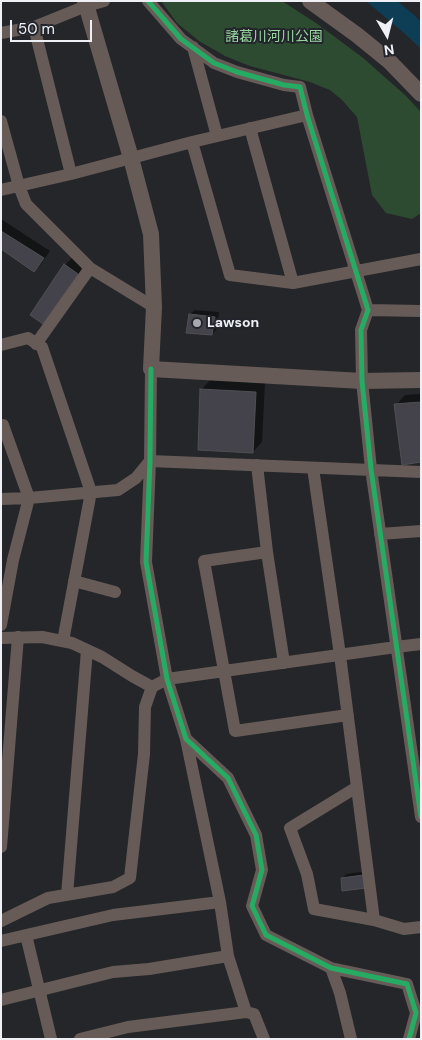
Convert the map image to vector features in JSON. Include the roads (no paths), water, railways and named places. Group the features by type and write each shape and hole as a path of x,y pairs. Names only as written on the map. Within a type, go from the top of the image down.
{"street":[{"path":"1,33 34,27 86,4 104,1"},
{"path":"148,1 180,39 214,63 237,72 284,85 300,87 368,310 361,330 362,381 370,469 420,809"},
{"path":"310,1 389,61 421,94"},
{"path":"86,4 151,234 154,307 146,562 167,679 186,739 220,902 228,956 246,1012"},
{"path":"34,27 71,174"},
{"path":"192,48 217,136"},
{"path":"1,190 307,115"},
{"path":"1,121 19,186 26,204 90,268 154,307"},
{"path":"250,128 293,283"},
{"path":"192,142 230,275 293,283 421,259"},
{"path":"36,344 90,268"},
{"path":"368,310 421,311"},
{"path":"1,345 28,338 42,347 91,492 63,641"},
{"path":"151,369 362,381 421,380"},
{"path":"1,425 3,425 29,498 7,560 1,625"},
{"path":"1,498 29,498 118,490 136,478 150,461"},
{"path":"150,461 421,472"},
{"path":"257,465 267,552 284,663"},
{"path":"313,468 340,655 374,920"},
{"path":"380,534 421,531"},
{"path":"267,552 204,561 235,731 348,715"},
{"path":"74,581 116,592"},
{"path":"1,847 18,637"},
{"path":"1,638 42,637 72,643 102,657 152,687"},
{"path":"1,921 48,898 114,887 130,878 144,754 145,707 152,687 167,679 421,644"},
{"path":"67,895 87,650"},
{"path":"186,739 228,778 256,835 262,870 252,906 266,935 331,968 407,984 421,982"},
{"path":"357,787 290,828 307,874 314,908 374,920 404,929 421,927"},
{"path":"1,941 112,915 220,902"},
{"path":"26,935 51,1039"},
{"path":"1,1000 113,972 228,956"},
{"path":"331,968 340,993 351,1039"},
{"path":"407,984 416,1013 409,1039"},
{"path":"80,1039 104,1036 128,1027 246,1012 254,1014 264,1039"}],"water":[{"path":"366,1 397,1 414,15 421,22 421,49 405,34"}],"place":[{"name":"Lawson","path":"197,323"}],"park label":[{"name":"諸葛川河川公園","path":"274,37"}]}
